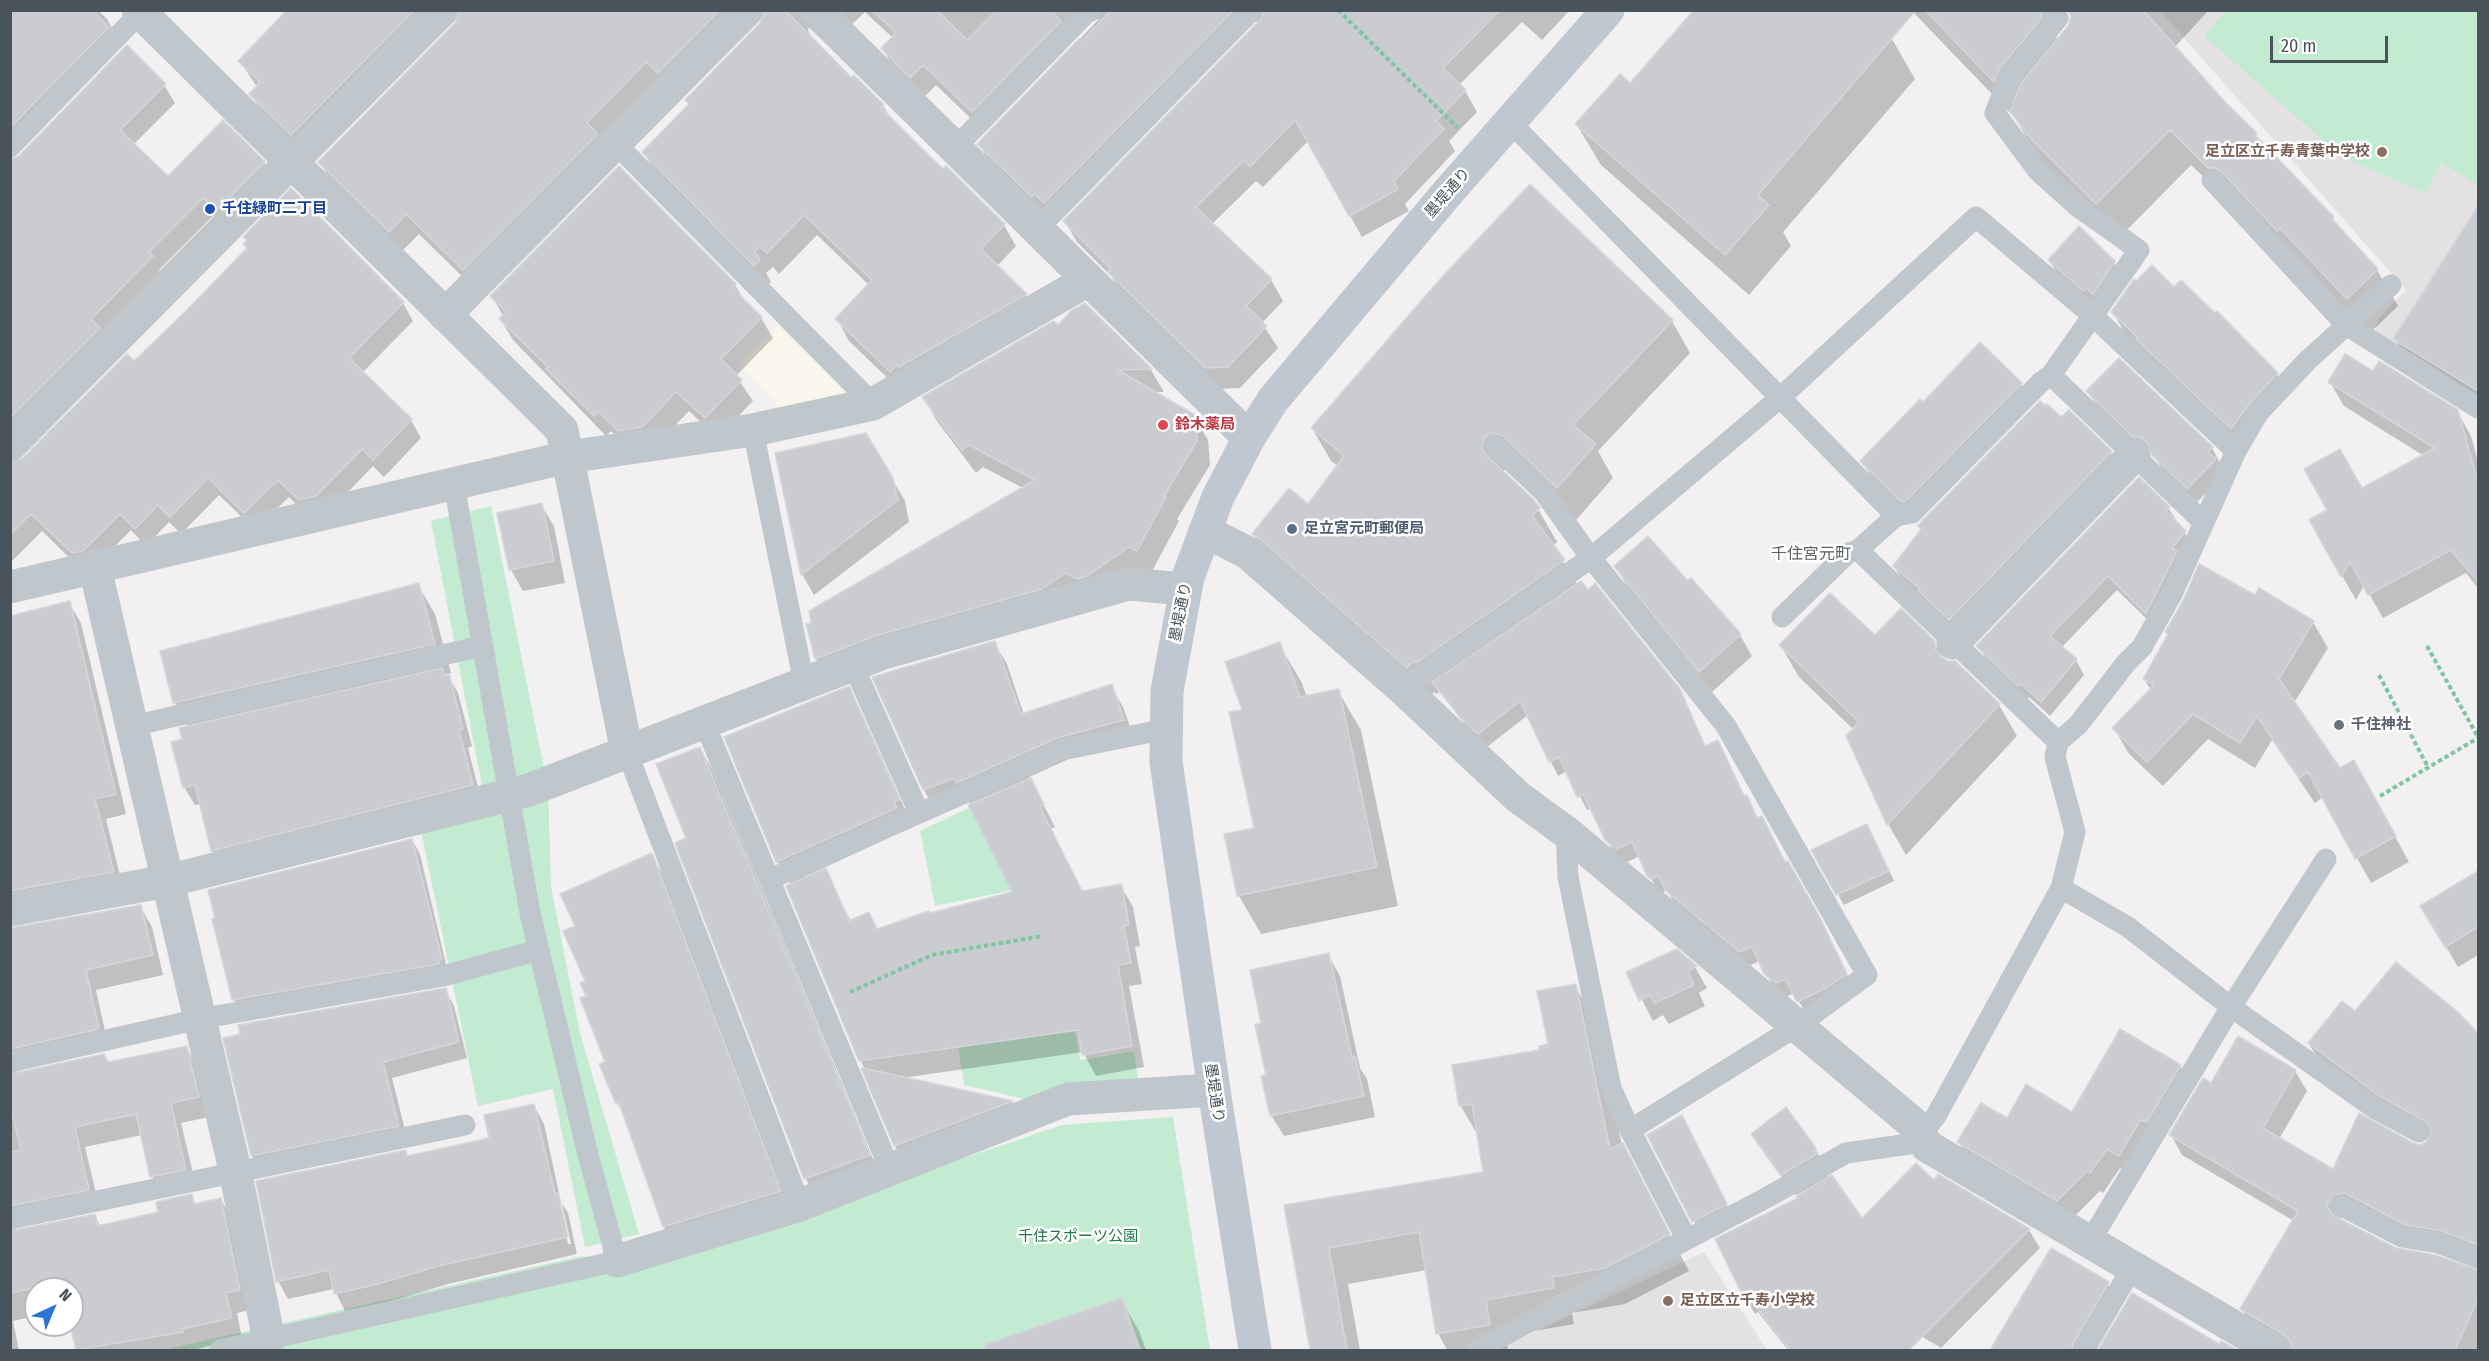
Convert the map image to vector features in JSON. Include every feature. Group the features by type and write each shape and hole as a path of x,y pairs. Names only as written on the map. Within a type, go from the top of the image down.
{"main road":[{"name":"墨堤通り","path":"1255,1350 1166,762 1167,691 1185,589 1218,498 1249,438 1280,392 1608,10"}],"street":[{"path":"10,445 442,10"},
{"path":"445,315 747,10"},
{"path":"815,10 1249,438"},
{"path":"141,12 562,430 627,752"},
{"path":"10,587 568,457 753,430 873,404 1088,280"},
{"path":"1953,643 2134,455"},
{"path":"1205,531 1248,553 1402,688 1518,798 1566,832 1915,1125 1927,1146 2273,1350"},
{"path":"95,568 235,1170 269,1340"},
{"path":"10,910 167,881 529,790 883,652 1128,584 1185,589"},
{"path":"617,1262 800,1205 1068,1099 1214,1090"}],"lane":[{"path":"955,148 1089,10"},
{"path":"1037,229 1252,10"},
{"path":"1782,617 1848,553 1858,550 1896,516 1912,513 2041,382 2051,375 2139,250 2078,207 2038,171 1995,113 2010,76 2058,18 2052,10"},
{"path":"10,147 141,12"},
{"path":"1510,122 1896,516"},
{"path":"616,144 873,404"},
{"path":"2212,180 2346,324 2478,408"},
{"path":"1402,688 1591,558 1781,397 1976,218 2092,315 2236,451"},
{"path":"1476,1350 1766,1198 1846,1153 1909,1144 1921,1135 1936,1116 2061,888 2075,832 2055,757 2058,742 2078,725 2126,663 2142,647 2172,594 2236,451 2259,412 2346,324 2391,285"},
{"path":"2051,375 2203,522"},
{"path":"753,430 804,683"},
{"path":"1494,445 1543,491 1591,558 1726,726 1867,975 1797,1026 1630,1130"},
{"path":"220,1350 617,1262 587,1150 539,950 454,484"},
{"path":"1858,550 2058,742"},
{"path":"132,726 483,646"},
{"path":"853,664 919,813"},
{"path":"704,722 890,1170"},
{"path":"770,879 1062,750 1166,729"},
{"path":"627,752 800,1205"},
{"path":"1566,832 1568,877 1611,1088 1686,1238"},
{"path":"2088,1243 2231,1007 2326,859"},
{"path":"2061,888 2128,927 2231,1007 2374,1108 2419,1132"},
{"path":"10,1062 199,1019 443,976 539,950"},
{"path":"10,1219 235,1170 465,1125"},
{"path":"2340,1205 2402,1237 2438,1243 2478,1258"},
{"path":"2084,1350 2132,1268"}],"path":[{"path":"1338,10 1483,153"},
{"path":"2380,796 2478,738 2477,730 2427,646"},
{"path":"2379,675 2428,768"},
{"path":"822,1005 932,956 1042,936"}],"shaded area":[{"name":"足立区立千寿青葉中学校","path":"2165,10 2478,11 2478,397 2375,332 2378,319 2406,290 2162,13"},
{"path":"778,326 851,398 782,410 739,364"},
{"name":"足立区立千寿小学校","path":"1704,1252 1767,1350 1497,1350"}],"green space":[{"path":"2227,10 2478,11 2478,185 2441,162 2426,193 2342,157 2204,36"},
{"path":"491,506 548,788 551,887 580,1033 639,1234 585,1247 553,1089 478,1106 421,831 488,817 431,521"},
{"path":"969,808 991,851 1023,888 935,906 920,831"},
{"path":"944,955 995,1042 1032,1037 1066,977 1080,1060 1134,1051 1139,1086 1029,1100 964,1085"},
{"name":"千住スポーツ公園","path":"1173,1117 1210,1350 163,1350 582,1256 644,1266 1062,1125"}],"building":[{"path":"10,10 92,10 109,27 10,128"},
{"path":"287,10 415,10 291,135 249,94 260,82 238,61"},
{"path":"460,10 720,10 658,73 646,62 587,123 598,134 463,270 406,214 389,232 318,162 455,23"},
{"path":"765,10 785,10 852,78 854,75 884,105 881,108 943,169 946,166 1005,224 981,249 1027,294 899,367 897,365 890,372 835,319 872,280 804,215 767,253 760,247 755,251 760,260 754,266 642,152 689,104 685,100 760,23"},
{"path":"872,10 937,10 967,40 997,10 1051,10 1061,21 972,112 923,65 910,78 881,48 896,33"},
{"path":"1111,10 1234,10 1044,203 1035,194 1032,197 977,144 1079,39 1082,41"},
{"path":"1264,10 1500,10 1443,68 1466,90 1436,121 1444,129 1394,181 1398,189 1349,216 1295,120 1250,167 1244,160 1196,207 1272,279 1246,306 1267,326 1228,367 1205,368 1108,272 1111,269 1063,221 1261,19"},
{"path":"1694,10 1916,10 1758,195 1769,205 1725,255 1575,124 1620,74 1630,83"},
{"path":"1925,10 2039,10 2042,18 2000,68 1994,82"},
{"path":"2068,10 2143,10 2227,104 2257,133 2255,135 2334,217 2332,219 2378,269 2347,299 2280,228 2277,231 2221,171 2208,168 2170,130 2096,204 2031,139 2010,111 2021,83 2068,26 2071,16"},
{"path":"127,45 166,84 120,130 168,176 223,120 265,162 216,211 203,198 149,252 153,256 91,319 100,328 10,418 10,159 19,156"},
{"path":"619,166 736,284 733,288 762,317 721,359 742,380 705,418 676,392 642,427 618,431 599,412 594,416 546,369 548,367 499,319 506,312 490,296"},
{"path":"1530,184 1673,320 1573,425 1596,444 1557,488 1502,435 1491,433 1484,437 1482,448 1485,454 1540,508 1532,516 1565,560 1416,663 1415,660 1407,668 1252,534 1289,488 1308,504 1344,456 1311,428 1442,277"},
{"path":"291,188 404,302 349,358 412,419 373,460 362,449 316,496 299,500 278,480 244,513 208,478 170,517 158,505 135,529 120,514 83,551 72,553 31,514 10,535 10,463 23,458 127,354 134,361 185,312 247,248 243,244 247,240 243,237"},
{"path":"2478,206 2478,391 2393,339"},
{"path":"2079,226 2115,261 2093,294 2086,288 2083,291 2048,260"},
{"path":"2152,265 2174,287 2181,280 2215,313 2217,311 2278,373 2250,403 2231,429 2136,339 2138,338 2111,312 2134,279 2136,281"},
{"path":"1085,303 1152,369 1118,370 1195,415 1197,441 1164,496 1166,497 1137,551 1129,547 1087,576 1077,579 1066,573 1042,589 878,635 815,659 806,624 811,623 809,611 1035,480 969,445 962,450 922,397 1054,321 1058,325 1071,311"},
{"path":"1980,342 2022,383 1906,501 1901,502 1860,461 1920,399 1923,402"},
{"path":"2345,354 2373,371 2379,361 2458,410 2478,483 2478,582 2451,550 2368,595 2350,562 2341,577 2309,520 2327,510 2304,469 2340,449 2362,488 2435,448 2328,382"},
{"path":"2119,358 2213,447 2208,452 2216,459 2187,489 2152,455 2147,442 2139,437 2133,437 2086,391"},
{"path":"2040,401 2046,406 2047,404 2061,417 2069,410 2112,451 1949,620 1918,590 1920,589 1893,566 1921,529 1918,526 1921,522"},
{"path":"866,433 893,478 898,500 801,575 775,453"},
{"path":"2139,477 2170,507 2166,511 2186,531 2172,548 2177,551 2146,614 2108,576 2050,636 2077,659 2041,702 2020,683 2018,686 1976,646"},
{"path":"542,503 554,561 509,570 497,513"},
{"path":"1648,536 1688,581 1691,578 1741,634 1699,672 1614,566"},
{"path":"2199,564 2255,595 2259,588 2314,621 2279,679 2340,768 2354,760 2396,836 2355,859 2308,772 2299,778 2257,716 2240,743 2193,714 2147,762 2112,728 2154,685 2143,679 2168,634 2165,632 2184,599"},
{"path":"1581,581 1588,590 1595,583 1680,689 1705,746 1718,740 1744,796 1747,795 1757,818 1762,816 1785,862 1788,861 1818,914 1847,974 1828,987 1797,1002 1785,979 1776,983 1764,974 1752,947 1739,952 1666,891 1659,876 1651,879 1647,876 1632,842 1616,849 1605,840 1583,794 1577,797 1559,757 1549,762 1520,701 1478,734 1460,717 1432,682"},
{"path":"419,583 435,644 173,703 160,651"},
{"path":"1830,593 1875,635 1901,608 1935,641 1935,649 1940,656 1948,661 1955,661 2000,704 1887,825 1846,736 1859,722 1779,645"},
{"path":"70,601 116,794 95,799 114,872 10,891 10,616"},
{"path":"995,641 1021,714 1112,684 1124,720 1057,738 956,783 954,778 923,790 872,677"},
{"path":"1280,642 1300,697 1339,689 1377,867 1237,896 1224,834 1254,828 1229,712 1242,710 1225,662"},
{"path":"442,668 444,675 449,674 463,729 459,730 473,785 211,851 195,785 183,788 171,742 182,739 179,728"},
{"path":"849,686 899,800 894,801 897,808 776,862 724,737"},
{"path":"700,747 870,1155 804,1179 675,843 686,838 656,764"},
{"path":"1031,778 1044,805 1040,807 1082,891 1122,884 1129,925 1124,926 1131,963 1118,965 1132,1046 1082,1055 1078,1030 859,1061 786,886 826,868 849,921 869,912 877,929 929,911 930,913 1012,892 968,805"},
{"path":"1867,824 1889,871 1836,895 1811,850"},
{"path":"412,839 442,959 438,960 439,964 232,1000 212,919 215,918 208,890"},
{"path":"652,853 781,1191 663,1227 619,1103 616,1104 599,1064 605,1062 580,998 586,996 580,983 585,981 563,931 575,926 560,894"},
{"path":"2478,871 2478,927 2445,947 2420,906"},
{"path":"141,905 153,955 86,970 99,1029 10,1049 10,928"},
{"path":"1677,949 1697,966 1688,971 1694,985 1655,1003 1649,995 1639,1001 1626,972"},
{"path":"1329,953 1352,1057 1355,1056 1364,1096 1270,1116 1261,1076 1266,1075 1255,1025 1261,1023 1250,970"},
{"path":"2396,962 2458,1012 2478,1033 2478,1245 2442,1231 2406,1225 2345,1193 2333,1195 2327,1206 2334,1216 2396,1248 2435,1255 2478,1270 2478,1299 2455,1350 2292,1350 2290,1341 2283,1334 2240,1309 2298,1211 2169,1135 2203,1078 2211,1083 2238,1036 2296,1070 2263,1128 2333,1169 2359,1113 2413,1143 2420,1145 2426,1142 2432,1131 2425,1121 2381,1097 2308,1043 2342,1001 2355,1011"},
{"path":"1576,984 1610,1149 1623,1143 1670,1234 1605,1268 1552,1277 1554,1288 1486,1300 1490,1325 1436,1334 1419,1232 1329,1248 1347,1350 1310,1350 1284,1205 1483,1172 1472,1104 1459,1106 1452,1065 1539,1050 1539,1046 1548,1044 1537,991"},
{"path":"446,988 459,1042 383,1062 399,1126 251,1156 223,1038 240,1034 238,1025"},
{"path":"2120,1029 2181,1065 2147,1122 2140,1120 2119,1156 2107,1149 2090,1173 2087,1171 2057,1201 1957,1142 1981,1103 2007,1118 2026,1084 2072,1112"},
{"path":"187,1046 199,1097 171,1103 186,1170 150,1177 136,1114 75,1127 89,1190 10,1206 10,1152 21,1150 10,1104 10,1074 104,1054 108,1062"},
{"path":"861,1068 863,1068 1013,1101 894,1146"},
{"path":"534,1104 555,1194 558,1193 568,1237 438,1266 334,1294 329,1270 276,1282 256,1181 406,1150 407,1156 489,1138 484,1115"},
{"path":"1786,1107 1816,1148 1814,1149 1817,1154 1781,1175 1751,1134"},
{"path":"1682,1115 1727,1204 1692,1222 1647,1135"},
{"path":"1916,1163 1934,1180 1938,1174 2030,1229 1909,1350 1790,1350 1746,1294 1743,1296 1715,1239 1798,1198 1796,1196 1832,1175 1862,1218"},
{"path":"192,1194 194,1204 221,1198 240,1290 226,1293 232,1318 182,1329 183,1332 76,1350 73,1337 84,1337 84,1277 24,1277 24,1290 10,1293 10,1231 95,1214 98,1226 158,1212 156,1202"},
{"path":"2051,1248 2109,1282 2071,1350 1990,1350"},
{"path":"2132,1293 2219,1344 2221,1341 2237,1350 2098,1350"},
{"path":"1122,1298 1140,1350 985,1350 984,1345"}],"place":[{"name":"足立区立千寿青葉中学校","path":"2382,152"},
{"name":"千住緑町二丁目","path":"210,209"},
{"name":"鈴木薬局","path":"1163,425"},
{"name":"足立宮元町郵便局","path":"1292,529"},
{"name":"千住神社","path":"2339,725"},
{"name":"足立区立千寿小学校","path":"1668,1301"}],"district":[{"name":"千住宮元町","path":"1811,555"}]}
